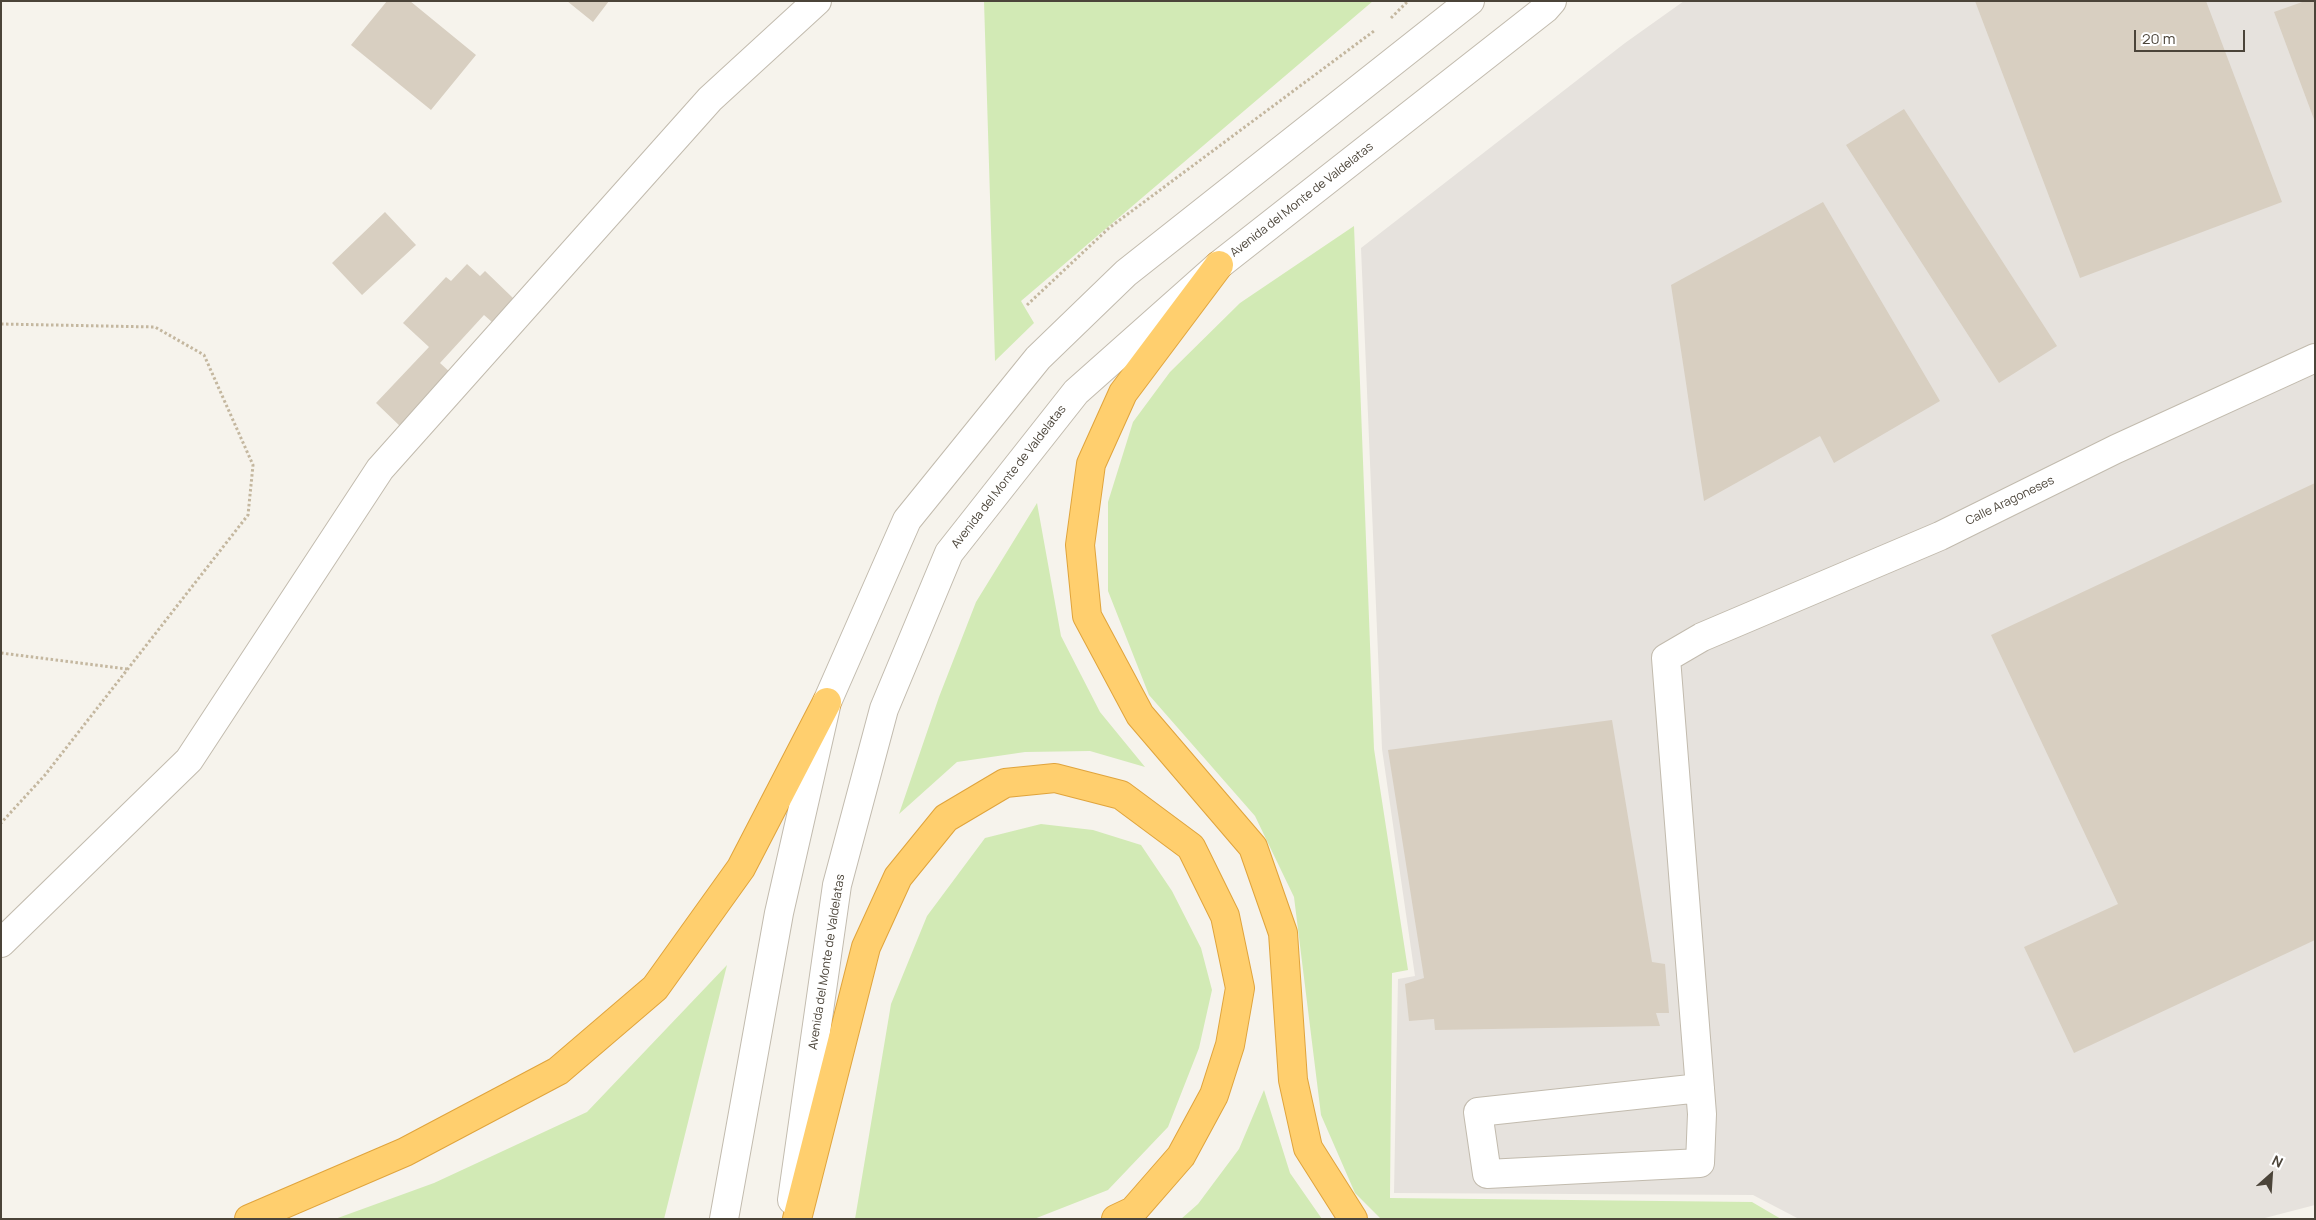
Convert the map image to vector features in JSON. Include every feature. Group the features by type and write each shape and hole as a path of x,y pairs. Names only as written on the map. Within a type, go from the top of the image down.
{"highway":[{"path":"1219,265 1123,393 1091,464 1080,545 1087,616 1140,715 1253,848 1283,933 1293,1080 1308,1148 1353,1219"},
{"path":"249,1219 405,1152 558,1071 655,988 741,868 827,702"},
{"path":"797,1219 866,947 898,877 946,818 1005,783 1055,778 1121,795 1191,847 1225,916 1240,988 1230,1045 1214,1096 1181,1156 1133,1211 1116,1219"}],"street":[{"path":"1,943 189,760 380,469 710,99 818,1"},
{"path":"724,1219 779,913 827,702 907,520 1038,358 1126,273 1470,1"},
{"name":"Avenida del Monte de Valdelatas","path":"789,1219 837,885 884,709 949,553 1076,392 1219,265 1546,9 1552,1"},
{"name":"Calle Aragoneses","path":"1700,1088 1666,658 1702,637 1940,536 2116,449 2315,358"},
{"path":"1700,1088 1702,1114 1700,1163 1487,1174 1478,1112 1700,1088"}],"path":[{"path":"1387,21 1408,1"},
{"path":"1027,305 1109,228 1379,27"},
{"path":"1,324 155,327 204,355 253,465 248,515 44,775 1,823"},
{"path":"1,652 127,670"}],"shaded area":[{"path":"1684,1 2315,1 2315,1205 2261,1219 1799,1219 1753,1195 1394,1193 1398,979 1415,976 1382,749 1361,248 1625,43"}],"green space":[{"path":"984,1 1373,1 1021,301 1034,323 995,361"},
{"path":"1354,226 1374,749 1408,970 1392,973 1390,1198 1752,1202 1781,1219 1381,1219 1355,1193 1321,1115 1294,897 1255,816 1149,695 1108,591 1108,502 1133,422 1170,372 1240,303"},
{"path":"1037,503 1061,636 1100,712 1145,767 1090,751 1025,752 957,762 899,814 939,697 976,602"},
{"path":"1041,824 1093,830 1141,845 1172,891 1201,948 1212,990 1199,1048 1168,1127 1108,1190 1034,1219 855,1219 891,1004 927,916 985,838"},
{"path":"727,965 664,1219 335,1219 434,1183 587,1112"},
{"path":"1264,1090 1290,1173 1322,1219 1181,1219 1198,1204 1239,1149"}],"building":[{"path":"387,1 410,1 476,55 431,110 351,45"},
{"path":"567,1 609,1 593,22"},
{"path":"1975,1 2206,1 2282,202 2080,278"},
{"path":"2305,1 2315,1 2315,122 2274,12"},
{"path":"1904,109 2057,346 1999,383 1846,145"},
{"path":"1823,202 1940,401 1834,463 1820,436 1704,501 1671,285"},
{"path":"385,212 416,245 362,295 332,263"},
{"path":"467,264 480,276 485,271 513,298 492,322 484,315 440,363 452,374 402,428 376,403 429,347 403,323 446,277 451,281"},
{"path":"2315,483 2315,940 2074,1053 2024,947 2118,904 1991,635"},
{"path":"1612,720 1652,962 1665,964 1669,1013 1656,1013 1660,1026 1435,1030 1434,1019 1409,1021 1405,984 1424,978 1388,750"}]}
